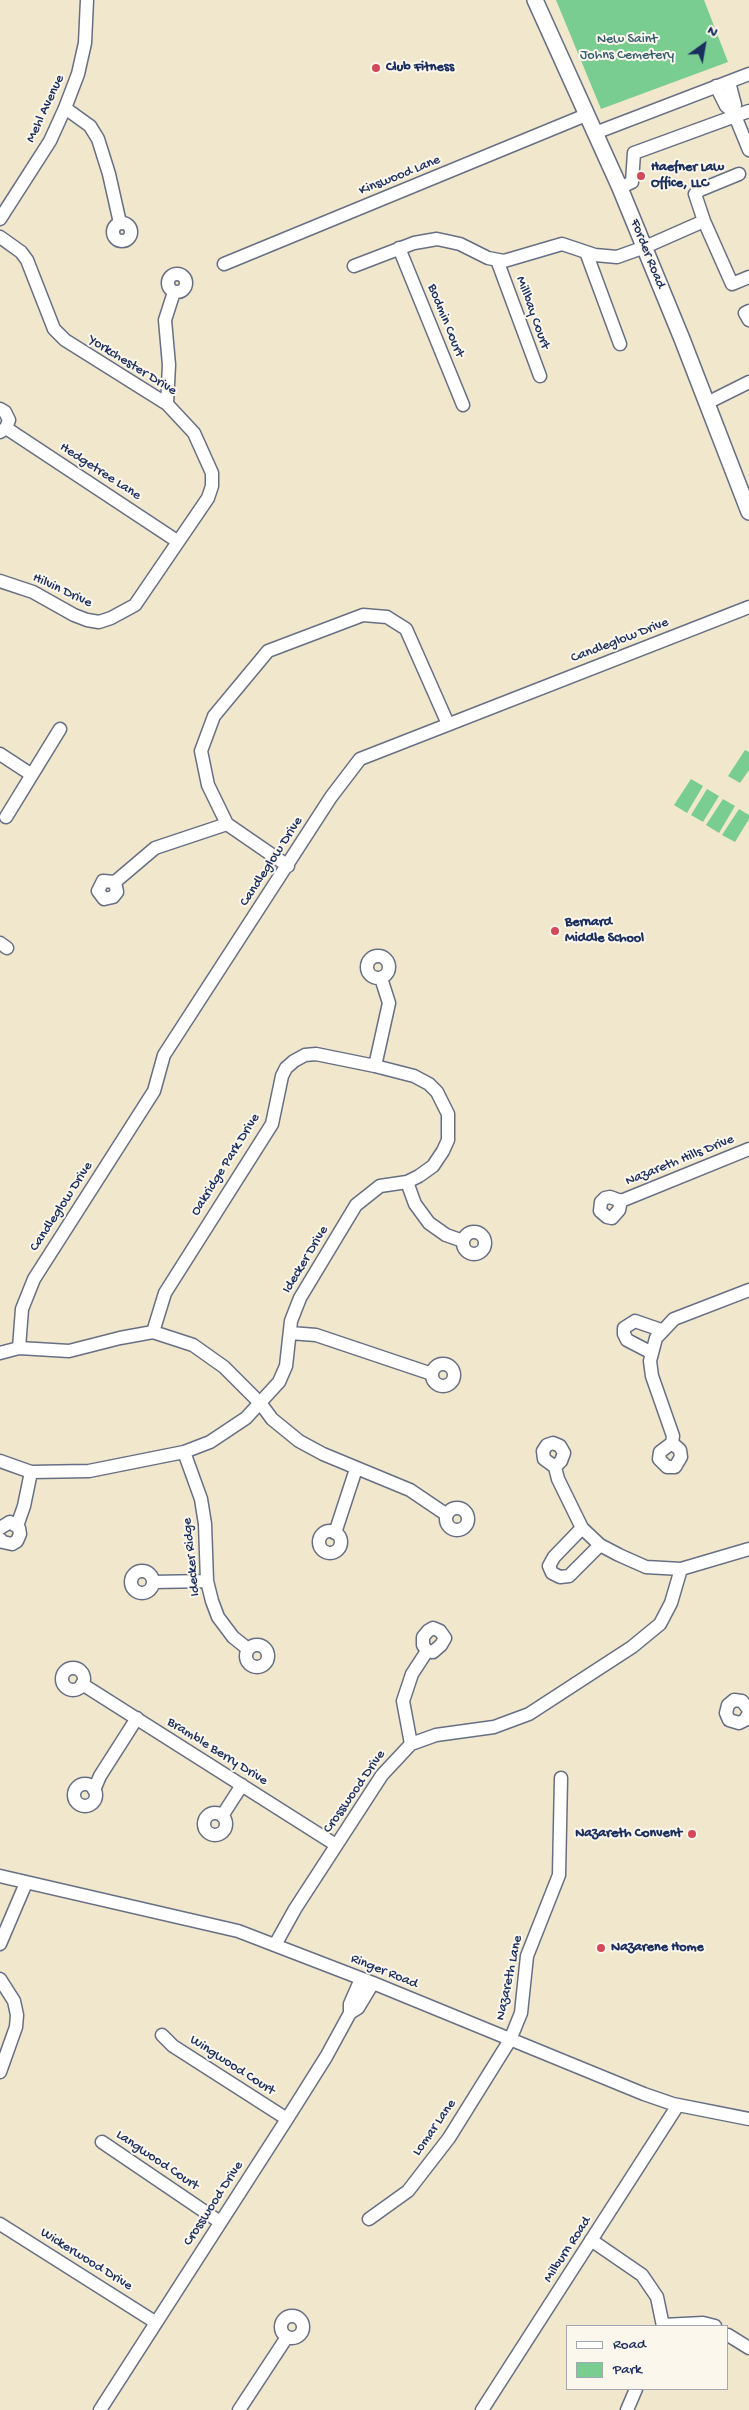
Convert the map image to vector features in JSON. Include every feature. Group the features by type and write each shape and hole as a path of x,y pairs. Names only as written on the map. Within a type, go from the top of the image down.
{"main road":[{"name":"Forder Road","path":"535,0 645,247 707,403 746,494 749,512"}],"street":[{"name":"Mehl Avenue","path":"0,219 50,141 65,108 78,74 85,43 87,0"},
{"path":"595,134 749,74"},
{"path":"729,82 735,105 734,114"},
{"path":"716,86 726,106 734,114 749,150"},
{"path":"65,108 90,126 98,140 109,174 120,223"},
{"path":"620,188 632,182 634,153 734,114 749,111"},
{"name":"Kinswood Lane","path":"224,264 586,115"},
{"path":"739,174 700,190 695,194 704,221 732,284 749,277"},
{"path":"354,266 414,243 437,239 460,244 497,260 504,261 562,244 606,257 617,256 645,247 704,221"},
{"name":"Yorkchester Drive","path":"0,238 21,252 27,260 54,329 65,340 167,404 194,433 212,473 212,486 208,498 177,541 136,605 111,618"},
{"name":"Bodmin Court","path":"399,248 463,405"},
{"path":"586,252 620,344"},
{"name":"Millbay Court","path":"497,260 540,376"},
{"path":"167,404 169,366 165,320 174,292"},
{"path":"707,403 749,382"},
{"name":"Hedgetree Lane","path":"0,409 8,415 9,420 3,430 177,541"},
{"name":"Hilvin Drive","path":"0,581 33,592 87,620 99,622 111,618"},
{"name":"Candleglow Drive","path":"19,1348 22,1310 34,1279 154,1091 164,1055 331,797 360,759 749,607"},
{"path":"288,866 227,824 208,785 201,751 214,716 268,651 363,615 386,617 406,629 448,724"},
{"path":"6,817 60,729"},
{"path":"0,754 32,775"},
{"path":"115,882 155,848 227,824"},
{"path":"375,1066 389,1002 381,978"},
{"name":"Oakridge Park Drive","path":"153,1332 165,1293 272,1124 282,1076 286,1068 305,1055 316,1054 375,1066"},
{"name":"Idecker Drive","path":"0,1461 32,1472 89,1470 184,1452 210,1442 246,1418 261,1404 279,1382 286,1366 291,1321 300,1298 356,1205 380,1186 407,1182 433,1166 448,1140 448,1114 444,1102 429,1084 414,1076 375,1066"},
{"name":"Nazareth Hills Drive","path":"622,1201 749,1150"},
{"path":"407,1182 415,1204 429,1223 446,1235 463,1241"},
{"path":"672,1442 673,1436 652,1376 650,1361 656,1338 661,1330 674,1319 749,1290"},
{"path":"652,1353 627,1340 624,1328 635,1321 661,1330"},
{"path":"0,1353 19,1348 69,1352 120,1338 153,1332 193,1345 210,1355 261,1404 272,1419 299,1441 356,1468 410,1490 447,1514"},
{"path":"290,1333 316,1335 432,1374"},
{"name":"Idecker Ridge","path":"184,1452 204,1516 207,1581 218,1618 233,1637 248,1649"},
{"path":"555,1467 558,1479 582,1528 600,1545 646,1566 680,1569 749,1549"},
{"path":"335,1533 356,1468"},
{"path":"17,1526 32,1472"},
{"path":"0,1528 10,1522 17,1526 20,1534 17,1541 8,1544 0,1539"},
{"path":"582,1528 554,1557 549,1566 552,1573 560,1577 569,1576 600,1545"},
{"name":"Crosswood Drive","path":"275,1945 295,1909 388,1767 411,1744 436,1735 494,1727 529,1714 632,1646 660,1624 671,1603 680,1569"},
{"path":"153,1582 207,1581"},
{"path":"411,1744 404,1701 412,1674 427,1651"},
{"name":"Bramble Berry Drive","path":"82,1684 336,1845"},
{"path":"94,1790 100,1776 137,1718"},
{"name":"Nazareth Lane","path":"510,2040 521,2013 527,1956 559,1875 561,1778"},
{"path":"222,1816 242,1785"},
{"name":"Ringer Road","path":"0,1876 225,1928 275,1945 367,1981 624,2086 678,2105 749,2119"},
{"path":"0,1944 26,1883"},
{"path":"0,1979 14,2001 17,2015 16,2026 0,2072"},
{"name":"Crosswood Drive","path":"100,2410 287,2119 326,2057 350,2013 358,2008 367,1981"},
{"name":"Wingwood Court","path":"162,2035 173,2046 287,2119"},
{"name":"Lomar Lane","path":"369,2220 408,2191 449,2138 510,2040"},
{"name":"Milburn Road","path":"482,2410 678,2105"},
{"name":"Langwood Court","path":"102,2142 220,2222"},
{"name":"Wickerwood Drive","path":"0,2224 155,2322"},
{"path":"591,2240 642,2275 657,2298 663,2325"},
{"path":"676,2325 703,2323 711,2325"},
{"path":"729,2336 749,2348"},
{"path":"239,2410 287,2338"},
{"path":"631,2408 636,2390"}],"green space":[{"name":"New Saint Johns Cemetery","path":"556,0 704,0 728,62 601,109"},
{"path":"745,750 749,752 749,770 740,783 728,776"},
{"path":"691,779 703,786 687,813 674,805"},
{"path":"707,789 719,796 703,822 691,815"},
{"path":"723,799 735,806 719,833 706,825"},
{"path":"739,809 749,815 749,819 735,842 722,835"}],"place":[{"name":"Club Fitness","path":"376,68"},
{"name":"Haefner Law Office, LLC","path":"641,176"},
{"name":"Bernard Middle School","path":"555,931"},
{"name":"Nazareth Convent","path":"692,1834"},
{"name":"Nazarene Home","path":"601,1948"}]}
